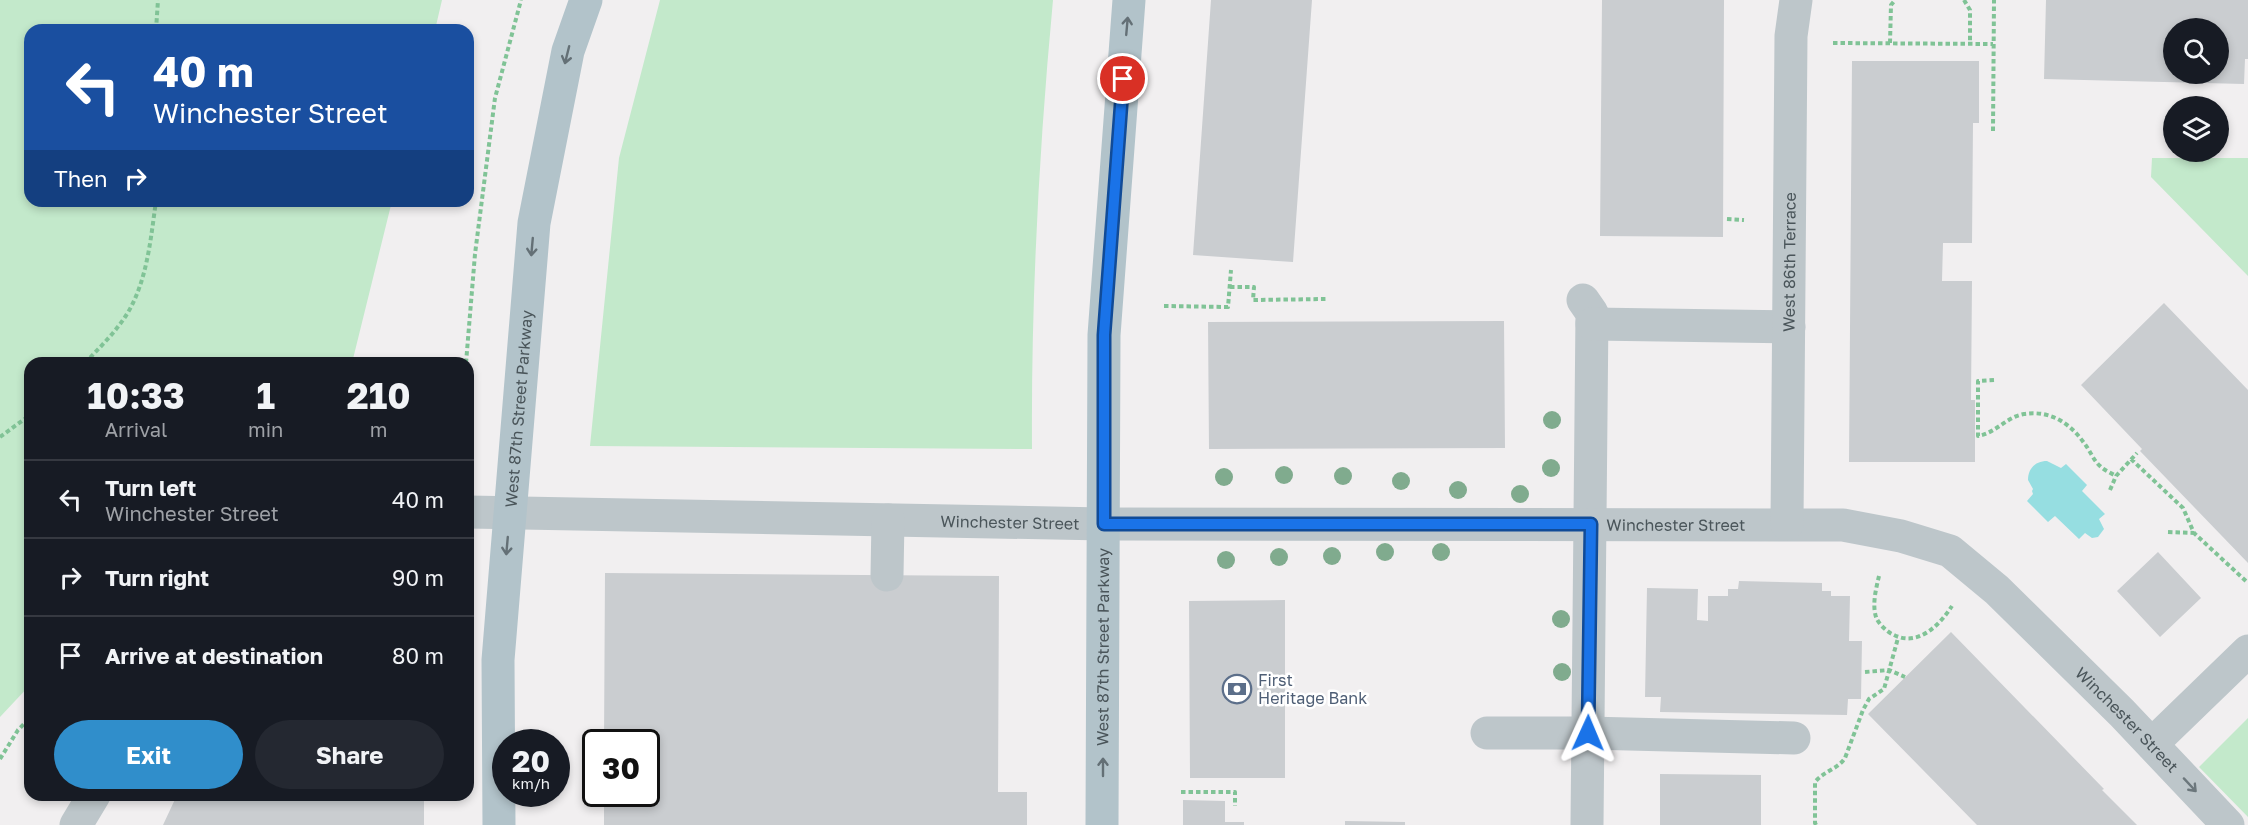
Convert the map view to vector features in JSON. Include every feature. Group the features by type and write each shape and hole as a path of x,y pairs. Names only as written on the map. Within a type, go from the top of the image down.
{"main road":[{"name":"West 87th Street Parkway","path":"499,825 498,660 534,223 568,51 586,0"},
{"name":"West 87th Street Parkway","path":"1102,825 1104,335 1129,0"}],"street":[{"name":"West 86th Terrace","path":"1787,524 1791,36 1796,0"},
{"path":"1587,825 1591,524 1587,312 1789,327"},
{"name":"Winchester Street","path":"474,512 1104,524 1843,525 1901,536 1950,551 1997,590 2152,744 2228,825"},
{"path":"887,575 888,520"},
{"path":"2152,744 2248,651"},
{"path":"1487,734 1588,733 1794,738"},
{"path":"76,825 90,801"}],"path":[{"path":"156,24 158,0"},
{"path":"466,357 475,254 495,98 521,0"},
{"path":"1890,43 1891,5 1895,0"},
{"path":"1964,0 1970,10 1970,44"},
{"path":"1993,131 1994,0"},
{"path":"1833,43 1993,44"},
{"path":"91,357 112,334 132,306 146,269 155,207"},
{"path":"1727,219 1744,220"},
{"path":"1164,306 1228,307 1231,270"},
{"path":"1230,287 1254,288 1253,300 1326,299"},
{"path":"1994,380 1978,381 1978,435 1989,434 2004,422 2025,414 2053,416 2067,423 2084,441 2101,468 2116,476"},
{"path":"0,437 24,419"},
{"path":"2110,490 2116,476 2137,453"},
{"path":"2131,459 2183,508 2194,533 2248,582"},
{"path":"2168,531 2194,533"},
{"path":"1879,576 1874,597 1876,619 1887,632 1898,638 1917,638 1929,632 1944,618 1952,606"},
{"path":"1816,825 1815,782 1822,774 1842,764 1869,699 1884,689 1898,638"},
{"path":"1865,672 1889,670 1905,676"},
{"path":"0,759 24,724"},
{"path":"1181,792 1235,792 1234,806"}],"green space":[{"path":"0,0 442,0 436,24 24,24 24,207 391,207 353,357 24,357 24,691 0,717"},
{"path":"660,0 1053,0 1037,224 1032,449 590,446 619,158"},
{"path":"2152,158 2163,158 2163,162 2229,162 2229,158 2248,158 2248,276 2151,177"},
{"path":"2248,718 2248,817 2199,767"}],"water":[{"path":"2047,461 2061,468 2066,464 2087,485 2082,491 2105,514 2099,519 2104,529 2098,537 2092,538 2085,533 2079,539 2055,516 2048,522 2027,501 2033,494 2028,480 2029,472 2036,464"}],"building":[{"path":"1211,0 1312,0 1293,262 1193,255"},
{"path":"1602,0 1724,0 1723,237 1600,236"},
{"path":"2046,0 2248,0 2248,59 2245,59 2244,84 2229,84 2229,18 2163,18 2163,82 2044,79"},
{"path":"1852,61 1979,61 1979,123 1973,123 1972,243 1943,243 1942,281 1972,281 1971,400 1975,400 1975,462 1849,462"},
{"path":"2164,303 2248,390 2248,563 2140,451 2142,449 2081,385"},
{"path":"1504,321 1505,448 1209,449 1208,322"},
{"path":"2158,552 2201,598 2160,637 2117,591"},
{"path":"605,573 999,576 998,792 1027,792 1027,825 604,825 604,807 660,807 660,729 604,729"},
{"path":"1739,581 1822,583 1822,591 1831,591 1831,596 1850,596 1849,641 1862,641 1861,699 1848,699 1847,715 1660,712 1661,697 1645,697 1647,588 1698,589 1697,620 1708,621 1708,596 1728,596 1728,589 1738,589"},
{"name":"First Heritage Bank","path":"1285,600 1285,778 1190,778 1189,601"},
{"path":"1951,632 2137,825 1977,825 1868,714"},
{"path":"1660,774 1761,775 1761,825 1660,825"},
{"path":"1183,800 1225,801 1225,822 1244,822 1244,825 1183,825"},
{"path":"174,801 424,801 424,825 163,825"},
{"path":"1345,821 1405,822 1405,825 1345,825"}],"place":[{"name":"First Heritage Bank","path":"1237,689"}],"route":[{"path":"1123,79 1104,335 1104,524 1591,524 1588,733"}]}
